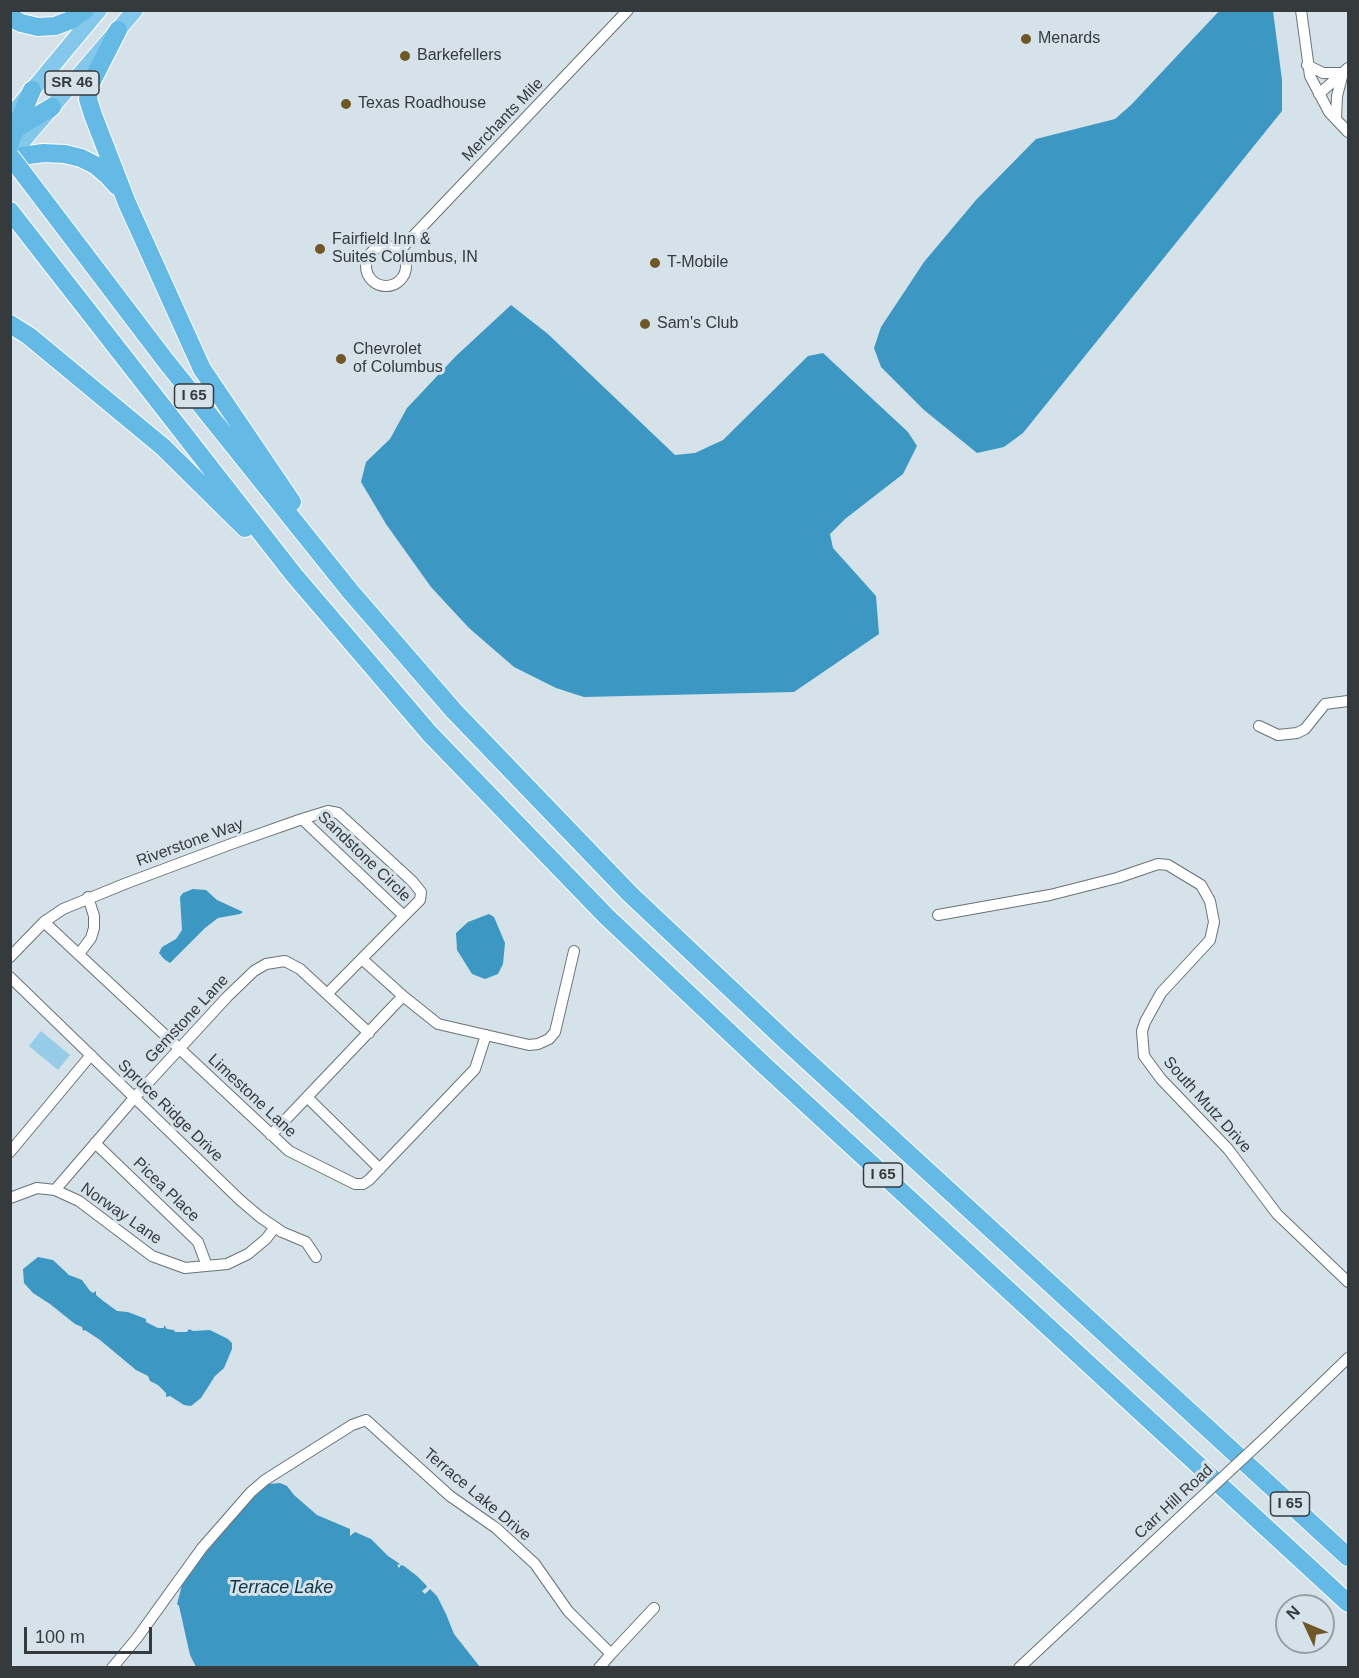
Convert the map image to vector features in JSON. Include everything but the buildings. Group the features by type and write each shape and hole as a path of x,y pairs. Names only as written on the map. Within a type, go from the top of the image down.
{"highway":[{"path":"10,17 21,23 38,27 55,26 71,20 85,10"},
{"name":"SR 46","path":"32,90 99,10"},
{"name":"SR 46","path":"10,156 135,10"},
{"path":"118,30 90,85 88,99 127,203 202,369 340,571 350,591"},
{"path":"12,129 32,90"},
{"path":"12,129 52,107"},
{"path":"10,163 22,156 43,153 65,154 81,158 108,176 127,203"},
{"name":"I 65","path":"10,156 165,360 350,591 454,711 630,894 787,1042 1348,1557"},
{"name":"I 65","path":"13,215 294,575 430,734 607,917 765,1066 1348,1603"},
{"path":"10,315 29,336"},
{"path":"10,324 29,336 163,447 294,575"}],"street":[{"name":"Merchants Mile","path":"400,250 628,10"},
{"path":"1301,10 1307,65 1329,112 1348,132"},
{"path":"1307,65 1323,73 1346,71"},
{"path":"1319,94 1346,71"},
{"path":"1336,119 1337,96 1346,71"},
{"path":"1259,726 1278,735 1297,733 1305,729 1325,704 1348,702"},
{"name":"Sandstone Circle","path":"328,812 338,813 412,881 421,892 420,900 404,916 302,819 328,812"},
{"name":"Riverstone Way","path":"10,957 44,922 63,909 88,897 302,819"},
{"name":"South Mutz Drive","path":"938,915 1050,895 1117,878 1158,864 1168,865 1201,885 1210,901 1214,922 1210,940 1161,993 1142,1031 1144,1056 1161,1079 1228,1149 1277,1214 1348,1282"},
{"path":"79,954 91,938 94,928 94,916 88,897"},
{"path":"369,1033 328,993 404,916"},
{"name":"Limestone Lane","path":"44,922 271,1135 295,1155 355,1184 363,1184 369,1180 475,1069 486,1035"},
{"path":"362,959 438,1024 529,1045 549,1039 555,1032 574,951"},
{"name":"Gemstone Lane","path":"56,1190 135,1097 226,997 254,971 266,964 285,961 300,969 328,993"},
{"name":"Spruce Ridge Drive","path":"10,977 240,1200 275,1227 306,1242 316,1257"},
{"path":"271,1135 403,996"},
{"path":"10,1152 91,1055"},
{"path":"308,1098 380,1169"},
{"name":"Picea Place","path":"95,1143 198,1242 207,1266"},
{"name":"Norway Lane","path":"10,1198 37,1188 56,1190 80,1201 152,1256 185,1268 227,1264 249,1254 266,1239 275,1227"},
{"name":"Carr Hill Road","path":"1019,1668 1348,1358"},
{"name":"Terrace Lake Drive","path":"112,1668 137,1638 202,1548 251,1492 265,1480 352,1425 366,1420 450,1496 496,1528 535,1564 568,1611 611,1654"},
{"path":"599,1668 654,1608"}],"shaded area":[{"path":"41,1031 70,1055 58,1070 29,1046"}],"water":[{"path":"1220,10 1273,11 1282,80 1282,111 1023,433 1004,447 977,453 924,410 881,367 874,348 881,327 924,262 976,200 1036,139 1115,119 1131,105"},
{"path":"511,305 548,334 675,455 695,453 723,440 808,356 823,353 908,432 917,446 903,474 845,519 830,534 833,548 876,596 879,634 794,692 584,697 556,688 514,667 469,628 431,587 386,524 361,482 366,462 390,439 407,408 456,356"},
{"path":"193,889 206,890 217,900 243,912 218,918 170,963 159,953 162,947 176,939 182,930 180,897 183,893"},
{"path":"489,914 494,917 505,943 503,964 498,974 485,979 472,974 457,950 456,933 468,922"},
{"path":"38,1257 53,1260 69,1275 82,1280 90,1291 93,1293 96,1291 96,1295 117,1311 128,1312 146,1319 146,1322 158,1328 164,1328 164,1325 175,1332 187,1332 189,1329 193,1331 210,1330 228,1339 232,1343 232,1349 224,1368 215,1376 201,1398 191,1406 184,1405 170,1396 166,1397 166,1393 150,1381 148,1376 136,1370 100,1340 85,1330 83,1331 82,1327 33,1293 24,1283 23,1269"},
{"name":"Terrace Lake","path":"280,1483 287,1486 317,1515 350,1529 350,1536 355,1532 371,1539 400,1564 397,1565 399,1568 401,1565 404,1566 417,1576 427,1587 422,1591 425,1594 430,1589 437,1596 454,1634 480,1667 196,1667 190,1655 177,1604 182,1585 202,1557 250,1501 268,1484"}],"place":[{"name":"Menards","path":"1026,39"},
{"name":"Barkefellers","path":"405,56"},
{"name":"Texas Roadhouse","path":"346,104"},
{"name":"Fairfield Inn & Suites Columbus, IN","path":"320,249"},
{"name":"T-Mobile","path":"655,263"},
{"name":"Sam's Club","path":"645,324"},
{"name":"Chevrolet of Columbus","path":"341,359"}]}
